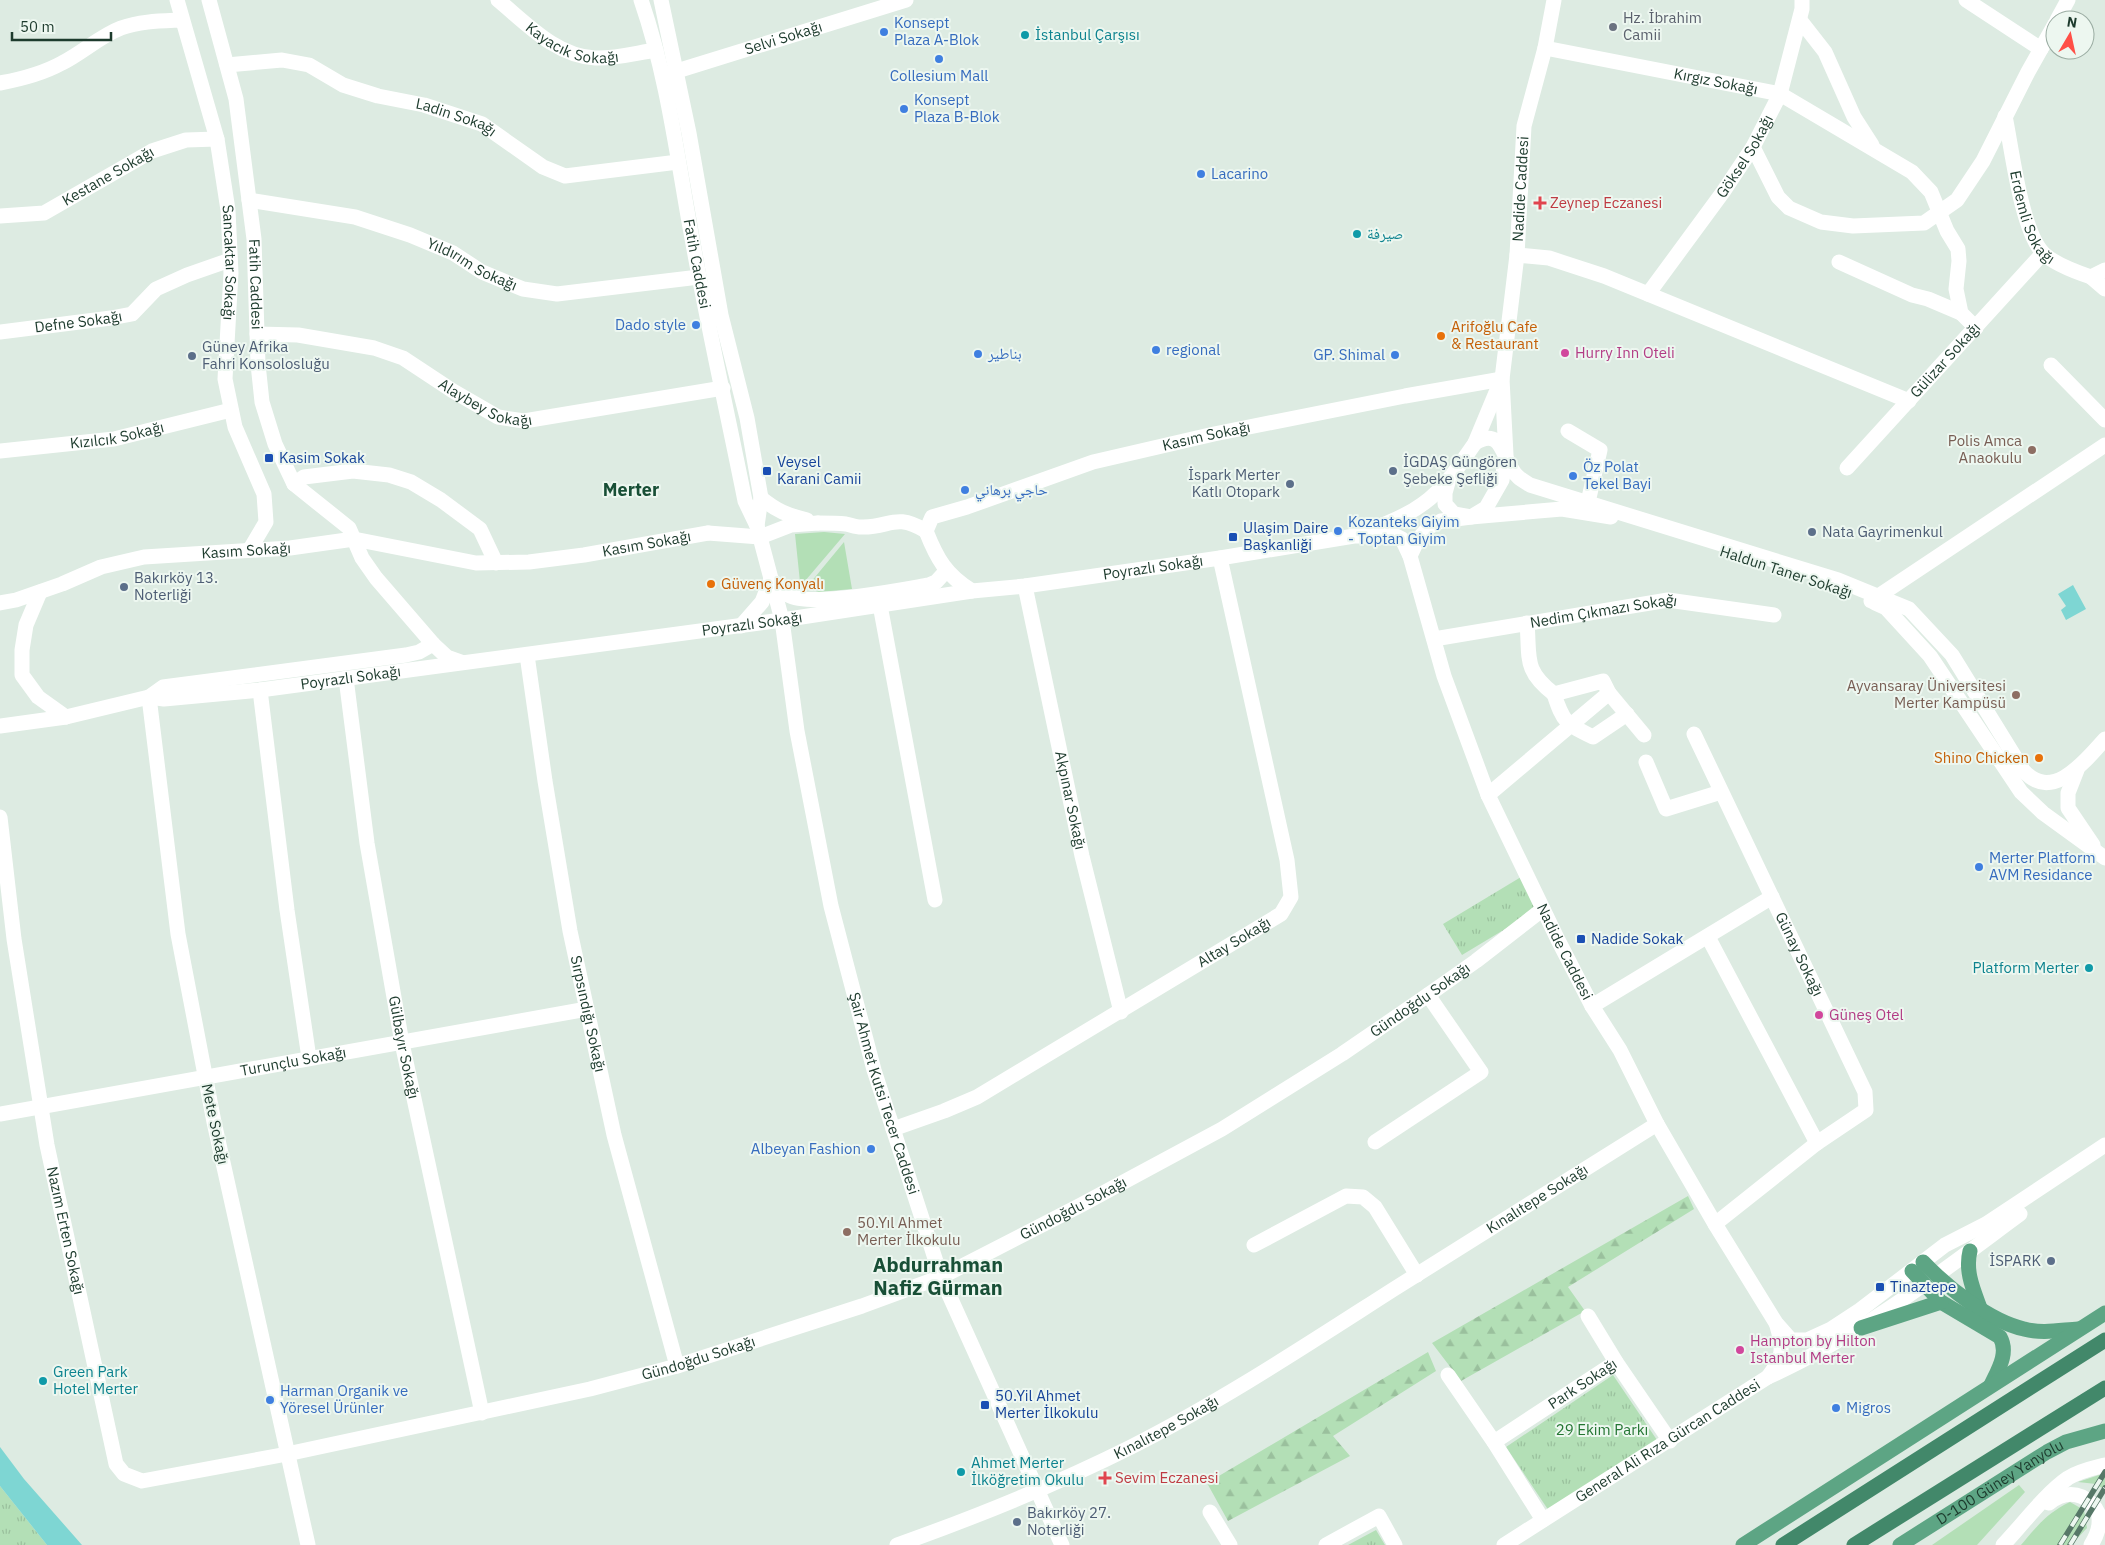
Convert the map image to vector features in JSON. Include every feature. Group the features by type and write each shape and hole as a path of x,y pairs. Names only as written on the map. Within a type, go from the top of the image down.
{"highway":[{"path":"1783,1545 2105,1340"},
{"path":"1854,1545 2105,1388"}],"main road":[{"path":"1970,1251 1968,1264 1970,1282 1980,1308"},
{"path":"1917,1266 1936,1275 1953,1291 2005,1323 2040,1332 2080,1329"},
{"path":"1917,1266 1922,1285 1941,1302 2000,1337 2004,1344 2003,1353 2000,1367 1990,1386"},
{"path":"1861,1328 1941,1302"},
{"path":"1743,1545 2105,1313"},
{"name":"D-100 Güney Yanyolu","path":"1900,1545 2047,1452 2066,1442 2105,1431"}],"street":[{"name":"Sancaktar Sokağı","path":"177,0 217,140 228,210 230,260 225,379 235,427 264,494 266,522 250,549"},
{"name":"Fatih Caddesi","path":"209,0 236,99 254,239 257,334 262,402 275,444 294,484 349,528 362,558 376,578 432,644 447,657 462,663"},
{"name":"Kayacık Sokağı","path":"498,0 546,40 569,54 596,59 656,50"},
{"name":"Fatih Caddesi","path":"641,0 656,50 699,277 745,500 759,531 782,620"},
{"name":"Fatih Caddesi","path":"660,0 676,70 721,315 748,418 761,498 759,531"},
{"name":"Selvi Sokağı","path":"661,76 906,0"},
{"name":"Nadide Caddesi","path":"1502,379 1518,255 1524,126 1545,48 1554,0"},
{"name":"Göksel Sokağı","path":"1648,294 1723,192 1753,147 1780,94 1800,20 1802,0"},
{"path":"1966,0 2041,49"},
{"path":"0,83 20,80 48,70 121,28 153,21 182,20"},
{"name":"Kırgız Sokağı","path":"1800,20 1825,52 1854,117 1874,149"},
{"path":"1753,147 1778,197 1789,208 1821,222 1853,226 1924,224 1957,200 1983,161 2045,42"},
{"name":"Kırgız Sokağı","path":"1545,48 1780,94 1912,172 1921,179 1931,192 1947,231 1958,249 1959,261 1956,289 1961,313"},
{"name":"Ladin Sokağı","path":"227,66 282,60 309,66 344,86 378,96 424,105 482,124 543,167 565,176 678,162"},
{"name":"Erdemli Sokağı","path":"2005,116 2027,226 2043,253 2070,270 2091,277"},
{"name":"Kestane Sokağı","path":"0,216 44,213 152,151 186,140 217,140"},
{"name":"Yıldırım Sokağı","path":"249,200 355,217 410,235 453,253 482,272 523,289 557,294 699,277"},
{"name":"Gülizar Sokağı","path":"1847,468 2043,253"},
{"path":"1518,255 1550,258 1604,276 1909,400"},
{"name":"Defne Sokağı","path":"0,332 132,314 156,289 187,275 230,260"},
{"path":"1839,262 1912,295 1928,299 1961,313 1976,328"},
{"path":"2105,270 2091,277 2105,289"},
{"name":"Alaybey Sokağı","path":"257,334 298,335 374,348 403,358 453,391 498,416 524,421 723,388"},
{"path":"2051,365 2105,420"},
{"path":"1354,536 1392,522 1412,511 1437,492 1475,443 1502,379"},
{"path":"1449,477 1445,493 1445,504 1454,514 1471,517 1486,508 1494,497 1502,480 1506,455 1502,379"},
{"name":"Kasım Sokağı","path":"926,531 932,517 967,507 1094,462 1214,434 1502,379"},
{"name":"Kızılcık Sokağı","path":"0,451 114,439 232,410"},
{"path":"1568,431 1600,450 1588,502"},
{"path":"1475,443 1483,438 1491,438 1500,444 1510,468 1518,478 1530,485 1838,580 1874,599 1910,609 1952,655 2028,776 2044,782 2058,781 2077,770 2105,739"},
{"path":"1874,599 2105,445"},
{"path":"294,484 304,477 353,471 389,475 411,482 441,500 480,529 496,563"},
{"path":"761,498 775,510 786,515 818,523 847,524 861,527 876,526 891,521 905,522 926,531 934,551 946,571 972,591"},
{"name":"Haldun Taner Sokağı","path":"1410,556 1418,539 1429,527 1441,521 1562,509 1623,519 1874,599 1886,608 1930,656 2021,792 2043,813 2101,855"},
{"name":"Kasım Sokağı","path":"0,603 40,592 101,567 144,557 290,548 354,539 476,563 529,562 584,555 708,533 759,531 818,523"},
{"name":"Nadide Caddesi","path":"1354,536 1396,536 1402,539 1410,556 1444,676 1488,795 1592,1006 1620,1050 1657,1124 1715,1224 1776,1323"},
{"name":"Poyrazlı Sokağı","path":"0,726 66,717 149,697 164,699 260,690 740,626 972,591 1025,586 1220,558 1354,536"},
{"name":"Altay Sokağı","path":"893,1129 977,1097 1282,914 1291,897 1287,860 1220,558"},
{"path":"740,626 762,602 771,579 788,595 800,599 820,601 929,584 936,582 946,571"},
{"name":"Akpınar Sokağı","path":"1025,586 1082,856 1121,1012"},
{"path":"40,592 26,625 22,650 22,675 38,698 66,717"},
{"name":"Nedim Çıkmazı Sokağı","path":"1434,639 1668,600 1774,615"},
{"path":"880,606 934,900"},
{"name":"Şair Ahmet Kutsi Tecer Caddesi","path":"782,620 797,731 831,906 874,1070 941,1277 1062,1545"},
{"path":"1527,623 1530,667 1541,684 1554,694 1560,715 1572,726 1593,737 1627,714"},
{"path":"418,669 429,661 433,650 432,644"},
{"name":"Poyrazlı Sokağı","path":"149,697 163,686 406,655 419,652 432,644"},
{"name":"Sırpsındığı Sokağı","path":"527,654 568,922 614,1135 677,1366"},
{"name":"Gülbayır Sokağı","path":"346,678 368,844 402,1043 482,1413"},
{"path":"1554,694 1603,681 1609,693 1644,735"},
{"path":"260,690 287,910 309,1058"},
{"path":"1488,795 1609,693"},
{"name":"Mete Sokağı","path":"149,697 178,934 205,1077 308,1545"},
{"name":"Günay Sokağı","path":"1694,734 1865,1092 1866,1110 1817,1143 1715,1224"},
{"path":"1646,762 1666,809 1721,792"},
{"path":"2077,770 2068,793 2068,808 2101,855"},
{"name":"Nazım Erten Sokağı","path":"0,817 14,939 47,1145 116,1464 124,1474 142,1481 287,1454"},
{"path":"1592,1006 1772,897"},
{"name":"Gündoğdu Sokağı","path":"287,1454 590,1389 677,1366 829,1317 941,1277 1081,1205 1222,1128 1342,1054 1476,961 1543,909"},
{"path":"1708,937 1817,1143"},
{"path":"1375,1142 1481,1072 1428,995"},
{"name":"Turunçlu Sokağı","path":"0,1114 587,1009"},
{"name":"Kınalıtepe Sokağı","path":"897,1545 958,1523 1037,1489 1132,1446 1185,1418 1283,1360 1657,1124"},
{"path":"1776,1323 1791,1340 1807,1340 1831,1329 1860,1310 1945,1245 1986,1224 2105,1145"},
{"name":"General Ali Rıza Gürcan Caddesi","path":"1504,1545 1670,1442 1768,1377 1795,1365 1861,1328 1970,1251 2040,1198 2105,1156"},
{"path":"1254,1245 1346,1196 1364,1197 1375,1207 1417,1275"},
{"path":"1588,1316 1616,1362"},
{"path":"1768,1377 1778,1364 1782,1351 1776,1323"},
{"name":"Park Sokağı","path":"1494,1442 1616,1362 1670,1442"},
{"path":"1448,1375 1494,1442 1543,1520"},
{"path":"2003,1545 2068,1478 2105,1464"},
{"path":"2026,1521 2054,1499 2067,1494 2086,1498 2096,1508 2099,1517 2098,1529 2091,1545"},
{"path":"1210,1512 1230,1545"},
{"path":"1326,1545 1379,1516 1395,1545"}],"green space":[{"path":"824,532 845,534 805,581 800,582 795,534"},
{"path":"844,542 852,589 819,592 806,588"},
{"path":"1521,877 1540,908 1462,955 1443,924"},
{"path":"1688,1196 1694,1209 1568,1287 1585,1311 1461,1381 1432,1343"},
{"path":"1428,1352 1436,1371 1333,1436 1350,1456 1228,1521 1207,1483"},
{"name":"29 Ekim Parkı","path":"1613,1375 1657,1440 1549,1511 1506,1447"},
{"path":"2105,1473 2105,1490 2096,1484 2078,1482"},
{"path":"2019,1485 2025,1492 1977,1545 1932,1545"},
{"path":"0,1486 47,1545 0,1545"},
{"path":"2070,1502 2084,1510 2087,1528 2071,1545 2021,1545 2049,1515"},
{"path":"1376,1530 1385,1545 1348,1545"}],"water":[{"path":"2073,585 2086,609 2066,620 2061,610 2066,606 2058,594"},
{"path":"0,1447 24,1479 82,1545 47,1545 0,1486"}],"railway":[{"path":"2060,1545 2105,1472"},
{"path":"2070,1545 2105,1488"}],"place":[{"name":"Hz. İbrahim Camii","path":"1613,27"},
{"name":"Konsept Plaza A-Blok","path":"884,32"},
{"name":"İstanbul Çarşısı","path":"1025,35"},
{"name":"Collesium Mall","path":"939,59"},
{"name":"Konsept Plaza B-Blok","path":"904,109"},
{"name":"Lacarino","path":"1201,174"},
{"name":"Zeynep Eczanesi","path":"1540,203"},
{"name":"صيرفة","path":"1357,234"},
{"name":"Dado style","path":"696,325"},
{"name":"Arifoğlu Cafe & Restaurant","path":"1441,336"},
{"name":"regional","path":"1156,350"},
{"name":"Hurry Inn Oteli","path":"1565,353"},
{"name":"بناطير","path":"978,354"},
{"name":"GP. Shimal","path":"1395,355"},
{"name":"Güney Afrika Fahri Konsolosluğu","path":"192,356"},
{"name":"Polis Amca Anaokulu","path":"2032,450"},
{"name":"Kasim Sokak","path":"269,458"},
{"name":"Veysel Karani Camii","path":"767,471"},
{"name":"İGDAŞ Güngören Şebeke Şefliği","path":"1393,471"},
{"name":"Öz Polat Tekel Bayi","path":"1573,476"},
{"name":"İspark Merter Katlı Otopark","path":"1290,484"},
{"name":"حاجي برهاني","path":"965,490"},
{"name":"Kozanteks Giyim - Toptan Giyim","path":"1338,531"},
{"name":"Nata Gayrimenkul","path":"1812,532"},
{"name":"Ulaşim Daire Başkanliği","path":"1233,537"},
{"name":"Güvenç Konyalı","path":"711,584"},
{"name":"Bakırköy 13. Noterliği","path":"124,587"},
{"name":"Ayvansaray Üniversitesi Merter Kampüsü","path":"2016,695"},
{"name":"Shino Chicken","path":"2039,758"},
{"name":"Merter Platform AVM Residance","path":"1979,867"},
{"name":"Nadide Sokak","path":"1581,939"},
{"name":"Platform Merter","path":"2089,968"},
{"name":"Güneş Otel","path":"1819,1015"},
{"name":"Albeyan Fashion","path":"871,1149"},
{"name":"50.Yıl Ahmet Merter İlkokulu","path":"847,1232"},
{"name":"İSPARK","path":"2051,1261"},
{"name":"Tinaztepe","path":"1880,1287"},
{"name":"Hampton by Hilton Istanbul Merter","path":"1740,1350"},
{"name":"Green Park Hotel Merter","path":"43,1381"},
{"name":"Harman Organik ve Yöresel Ürünler","path":"270,1400"},
{"name":"50.Yil Ahmet Merter İlkokulu","path":"985,1405"},
{"name":"Migros","path":"1836,1408"},
{"name":"Ahmet Merter İlköğretim Okulu","path":"961,1472"},
{"name":"Sevim Eczanesi","path":"1105,1478"},
{"name":"Bakırköy 27. Noterliği","path":"1017,1522"}],"district":[{"name":"Merter","path":"631,490"},
{"name":"Abdurrahman Nafiz Gürman","path":"938,1276"}]}
